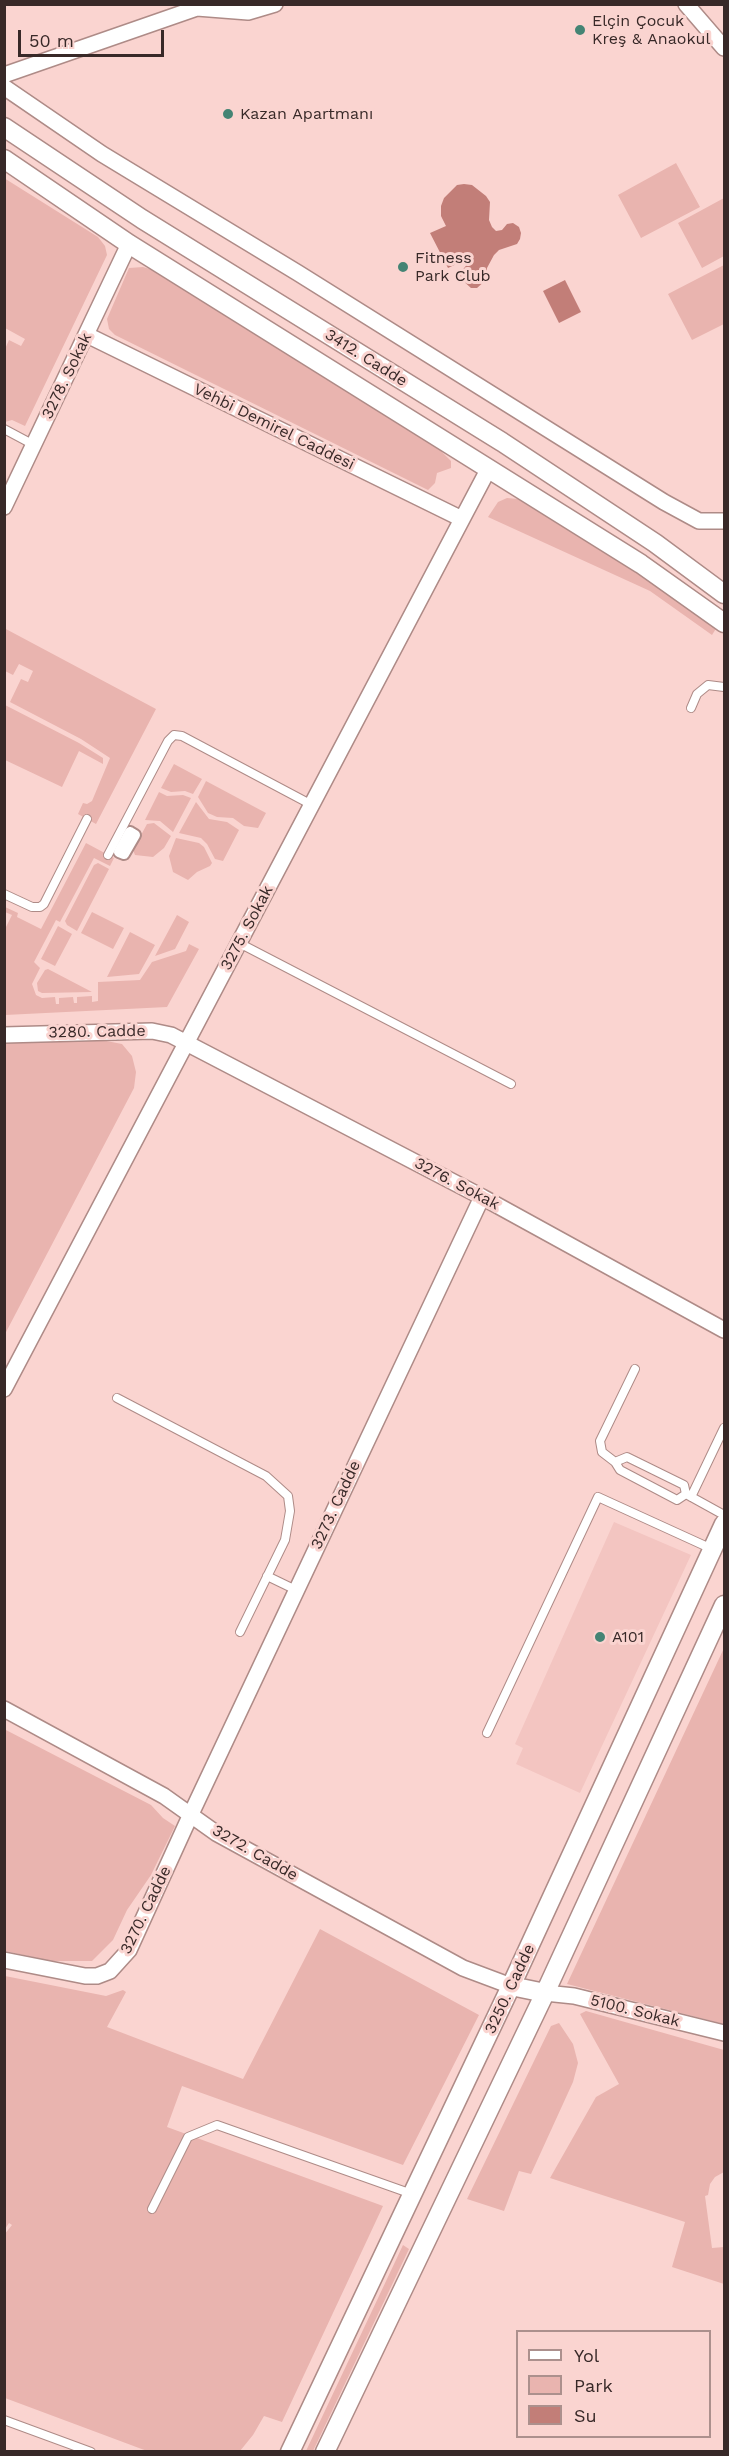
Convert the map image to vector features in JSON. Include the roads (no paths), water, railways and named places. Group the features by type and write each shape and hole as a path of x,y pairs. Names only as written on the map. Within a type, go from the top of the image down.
{"street":[{"path":"4,75 197,6 248,12 275,4"},
{"path":"686,4 724,48"},
{"path":"4,87 102,154 298,273 664,502 699,521 724,521"},
{"name":"3412. Cadde","path":"4,127 142,219 502,442 655,543 724,594"},
{"name":"3412. Cadde","path":"4,159 129,244 641,564 724,623"},
{"path":"129,244 142,219"},
{"name":"3278. Sokak","path":"4,507 129,244"},
{"name":"Vehbi Demirel Caddesi","path":"87,335 462,519"},
{"path":"489,468 502,442"},
{"name":"3275. Sokak","path":"4,1389 489,468"},
{"name":"3280. Cadde","path":"4,1035 152,1031 171,1035 187,1042"},
{"name":"3276. Sokak","path":"187,1042 482,1197 724,1330"},
{"name":"3273. Cadde","path":"191,1814 482,1197"},
{"name":"3250. Cadde","path":"290,2451 511,1986 724,1524"},
{"name":"3250. Cadde","path":"325,2451 545,1993 724,1605"},
{"name":"3272. Cadde","path":"4,1709 164,1796 216,1833 442,1957 463,1968 511,1986"},
{"name":"3270. Cadde","path":"4,1960 85,1976 97,1976 110,1971 129,1950 191,1814"},
{"path":"511,1986 545,1993"},
{"name":"5100. Sokak","path":"545,1993 574,1996 724,2033"}],"lane":[{"path":"4,429 34,445"},
{"path":"691,708 697,694 708,685 724,687"},
{"path":"108,855 168,741 174,735 182,736 312,805"},
{"path":"4,894 32,907 44,904 87,819"},
{"path":"239,943 511,1084"},
{"path":"635,1369 600,1441 602,1452 615,1462 620,1470 677,1500 689,1495 724,1428"},
{"path":"117,1398 266,1476 288,1496 290,1512 285,1540 240,1632"},
{"path":"615,1462 627,1457 684,1485 689,1495 724,1515"},
{"path":"487,1733 598,1497 712,1549"},
{"path":"267,1576 296,1590"},
{"path":"152,2209 188,2137 217,2125 412,2194"},
{"path":"4,2420 78,2449 91,2451"}],"water":[{"path":"457,185 472,185 486,196 490,202 489,220 496,231 513,223 519,227 521,233 517,244 499,250 494,255 487,268 486,280 477,288 471,288 461,279 460,273 469,262 467,259 448,268 430,233 446,226 441,216 444,198"},
{"path":"565,280 581,312 559,323 543,291"}],"place":[{"name":"Elçin Çocuk Kreş & Anaokul","path":"580,30"},
{"name":"Kazan Apartmanı","path":"228,114"},
{"name":"Fitness Park Club","path":"403,267"},
{"name":"A101","path":"600,1637"}]}
